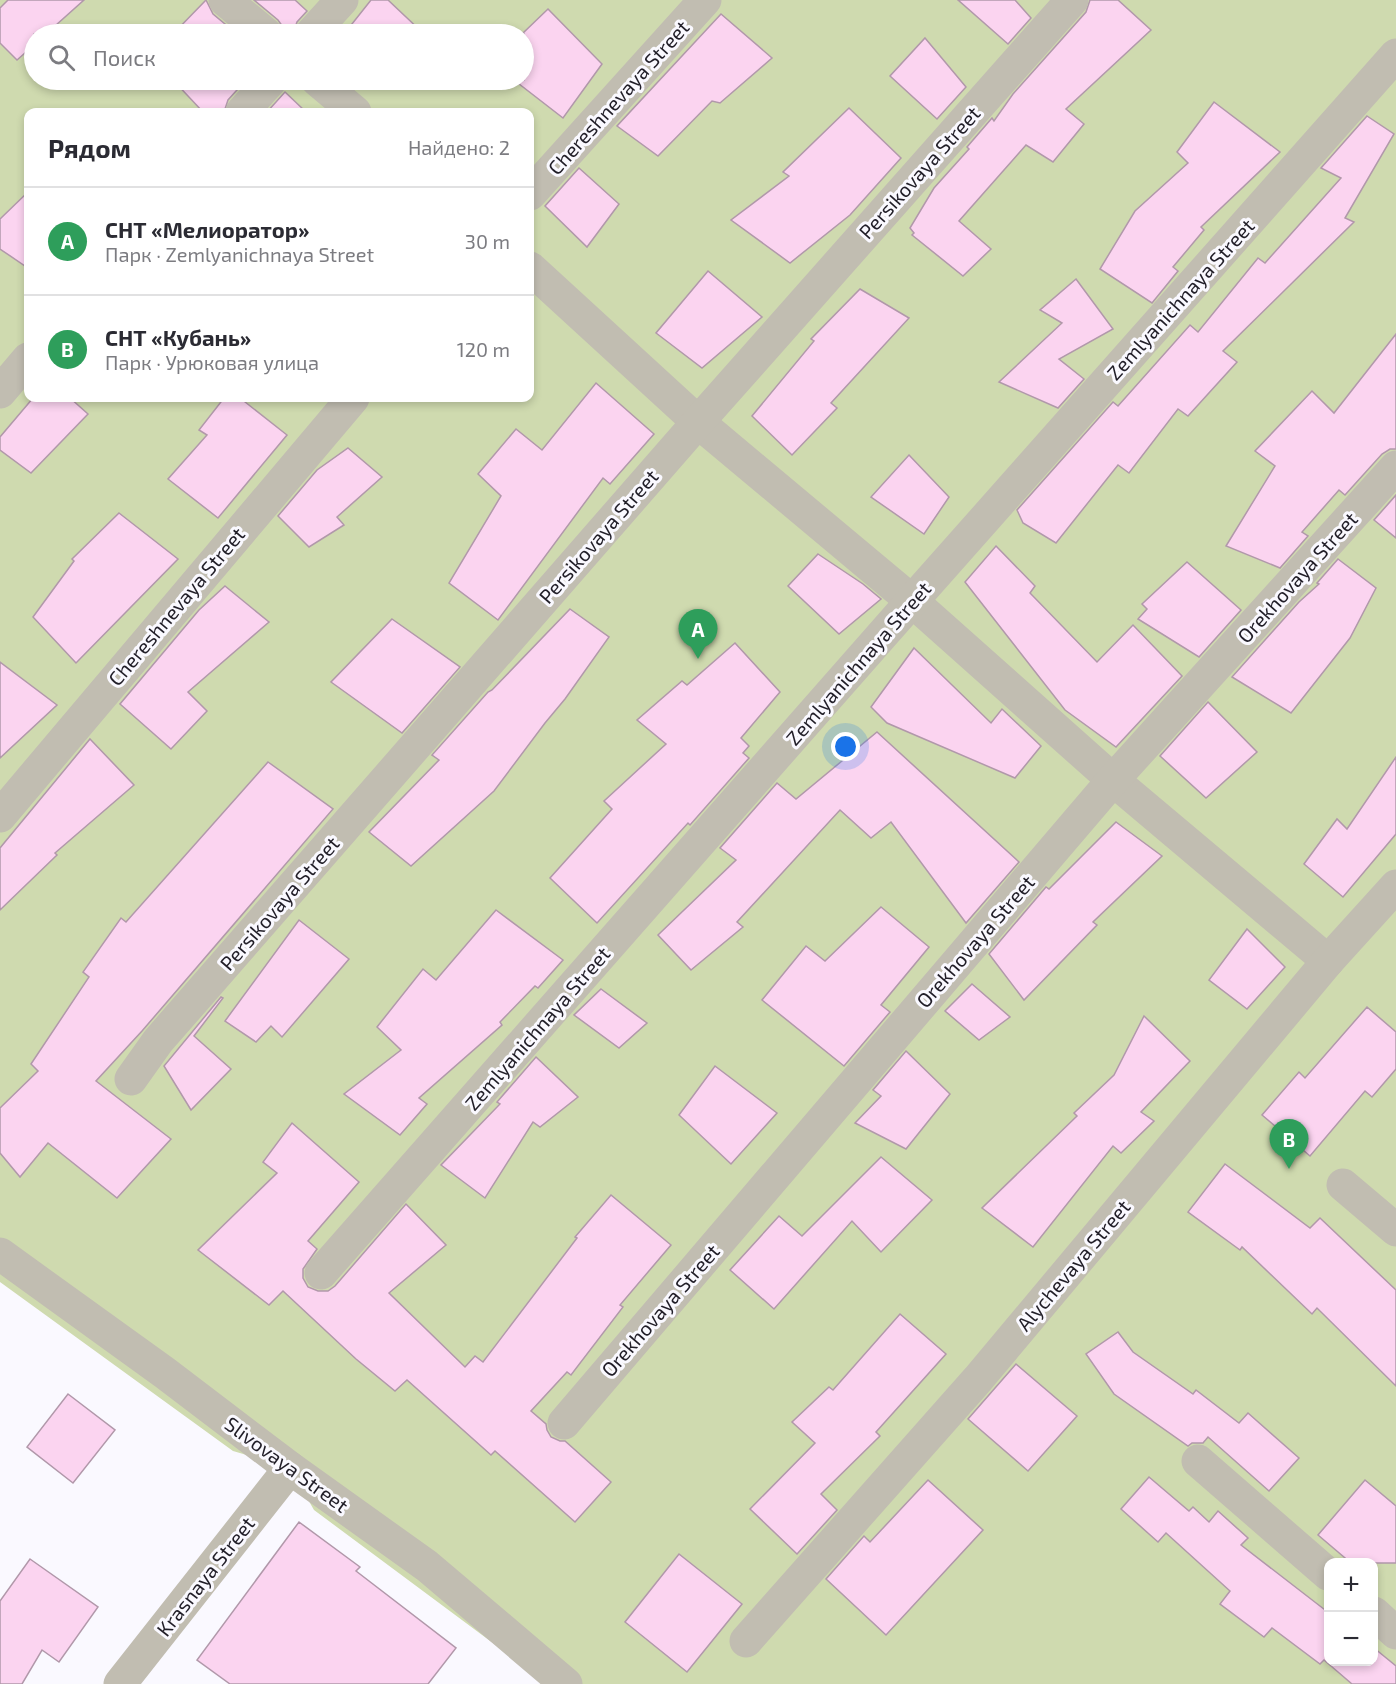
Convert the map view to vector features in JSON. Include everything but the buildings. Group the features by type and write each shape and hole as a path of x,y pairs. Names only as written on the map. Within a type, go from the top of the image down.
{"street":[{"path":"225,0 254,24"},
{"path":"320,24 342,0"},
{"name":"Chereshnevaya Street","path":"534,190 705,0"},
{"name":"Persikovaya Street","path":"131,1079 158,1041 698,422 1072,0"},
{"name":"Zemlyanichnaya Street","path":"321,1273 1396,55"},
{"path":"246,108 262,90"},
{"path":"329,90 350,108"},
{"path":"534,272 698,422 912,601 1113,780 1328,961"},
{"path":"0,392 24,364"},
{"name":"Chereshnevaya Street","path":"0,816 349,402"},
{"name":"Orekhovaya Street","path":"564,1423 1113,780 1396,467"},
{"name":"Alychevaya Street","path":"746,1641 978,1379 1328,961 1396,886"},
{"path":"1343,1185 1396,1230"},
{"name":"Slivovaya Street","path":"0,1254 427,1566 566,1684"},
{"path":"1198,1461 1324,1570"},
{"name":"Krasnaya Street","path":"120,1684 290,1468"},
{"path":"1378,1617 1396,1633"}],"green space":[{"path":"0,0 1396,0 1396,1684 548,1684 314,1510 290,1468 233,1451 0,1282"}],"place":[{"name":"СНТ «Мелиоратор»","path":"698,659"},
{"name":"СНТ «Кубань»","path":"1289,1169"}]}
